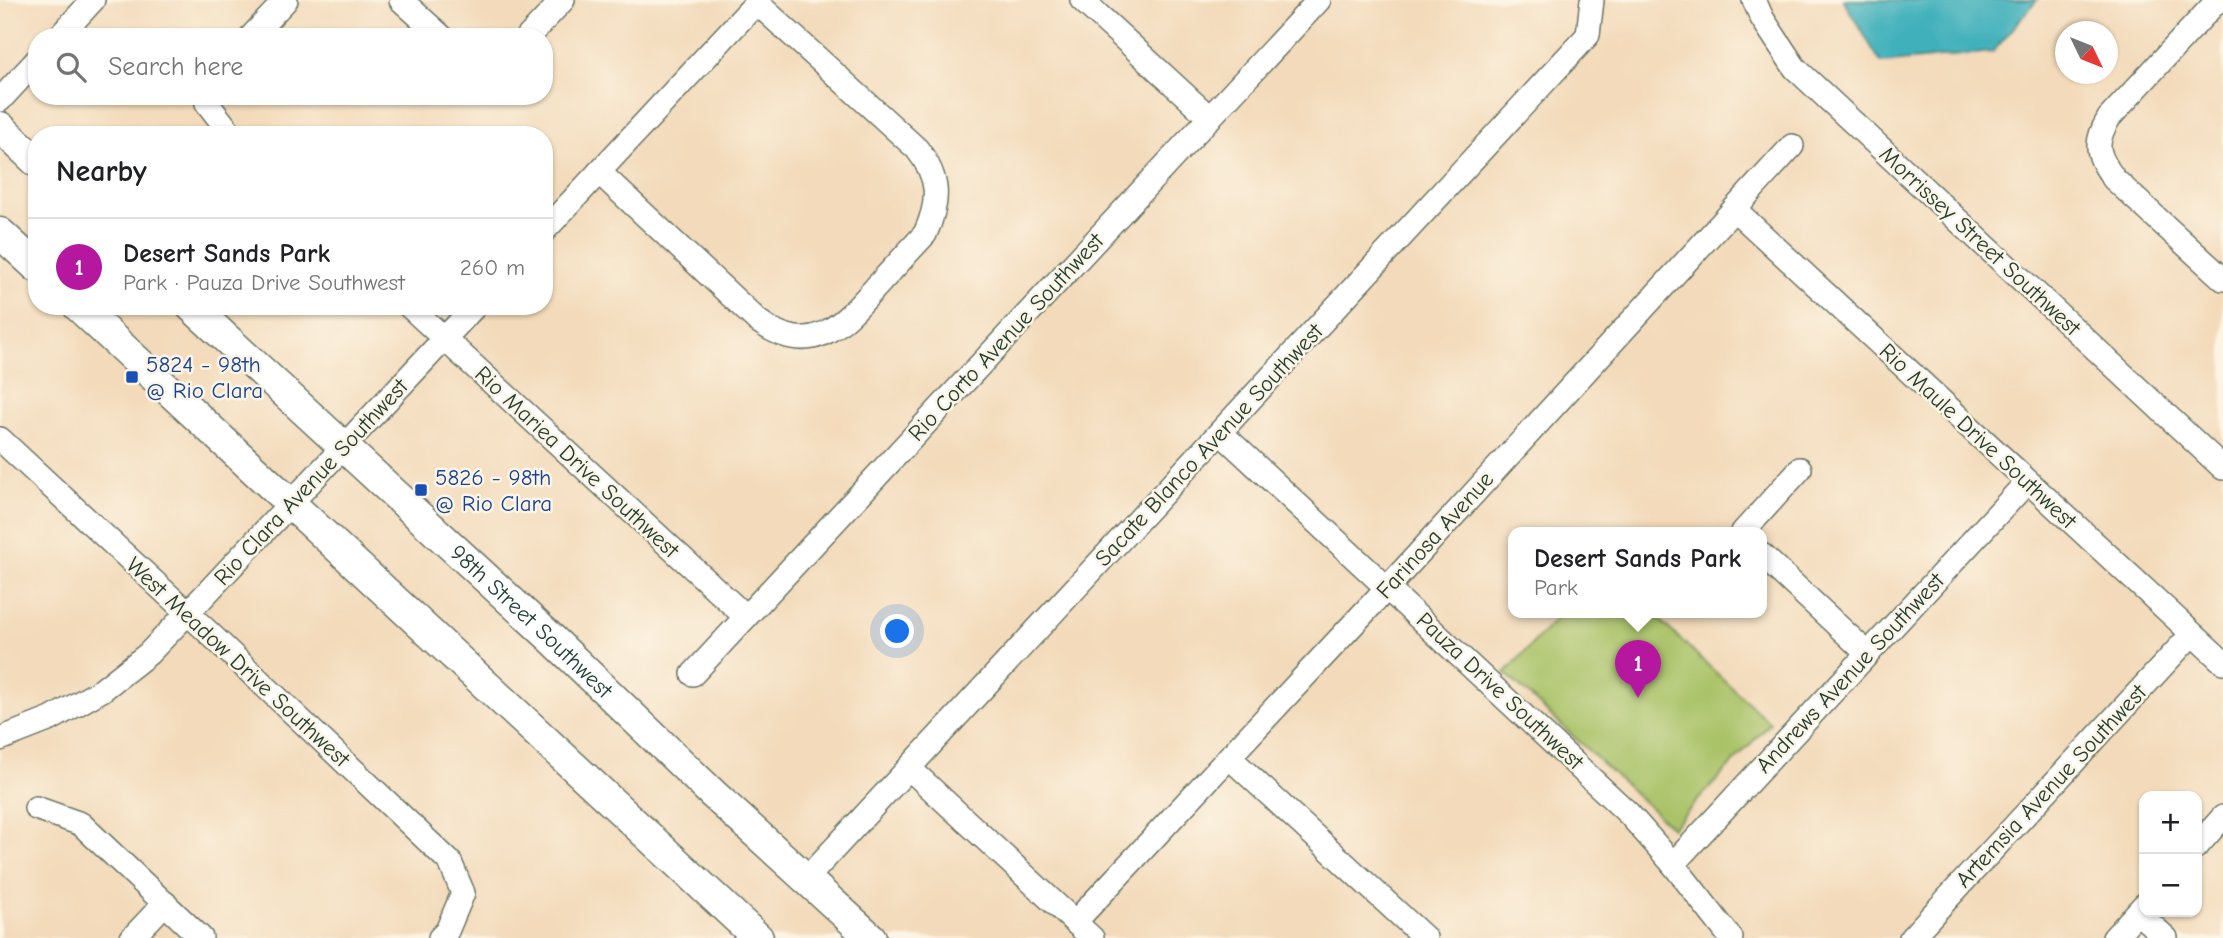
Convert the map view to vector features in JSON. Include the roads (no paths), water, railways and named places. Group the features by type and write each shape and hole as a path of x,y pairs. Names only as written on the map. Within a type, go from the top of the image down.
{"main road":[{"path":"0,127 28,153"},
{"path":"0,233 28,259"},
{"path":"88,315 758,938"},
{"name":"98th Street Southwest","path":"201,315 871,938"}],"street":[{"path":"260,28 286,0"},
{"path":"401,0 432,28"},
{"path":"537,28 563,0"},
{"path":"1082,0 1210,118"},
{"name":"Rio Corto Avenue Southwest","path":"693,674 1320,0"},
{"name":"Sacate Blanco Avenue Southwest","path":"806,879 1588,35 1592,0"},
{"name":"Morrissey Street Southwest","path":"1754,0 1762,18 1794,68 2223,468"},
{"path":"2218,0 2109,118 2100,132 2098,147 2103,163 2114,179 2223,279"},
{"path":"553,221 757,1 917,149 928,163 934,179 936,198 932,218 925,233 850,317 817,337 800,338 784,336 758,321 599,172"},
{"path":"66,28 88,2"},
{"path":"0,100 28,70"},
{"path":"213,105 226,126"},
{"name":"Farinosa Avenue","path":"1084,930 1230,757 1793,146"},
{"name":"Rio Maule Drive Southwest","path":"1734,209 2223,662"},
{"name":"Rio Mariea Drive Southwest","path":"419,315 746,617"},
{"name":"Rio Clara Avenue Southwest","path":"0,739 51,719 102,690 148,654 467,315"},
{"name":"Pauza Drive Southwest","path":"1221,433 1600,785 1673,864 1731,938"},
{"name":"West Meadow Drive Southwest","path":"0,439 450,862 463,893 447,931 440,938"},
{"path":"1748,527 1800,469"},
{"name":"Andrews Avenue Southwest","path":"1673,864 2027,482"},
{"path":"1767,560 1868,654"},
{"name":"Artemsia Avenue Southwest","path":"1911,938 2192,634"},
{"path":"1230,757 1425,938"},
{"path":"909,768 1084,930"},
{"path":"36,808 81,824 201,938"},
{"path":"2202,840 2223,817"},
{"path":"132,938 165,903"},
{"path":"2114,938 2139,911"},
{"path":"2148,917 2166,938"}],"water":[{"path":"1843,0 2037,0 1993,52 1881,63"}],"place":[{"name":"5824 - 98th @ Rio Clara","path":"132,377"},
{"name":"5826 - 98th @ Rio Clara","path":"421,490"},
{"name":"Desert Sands Park","path":"1638,698"}]}
